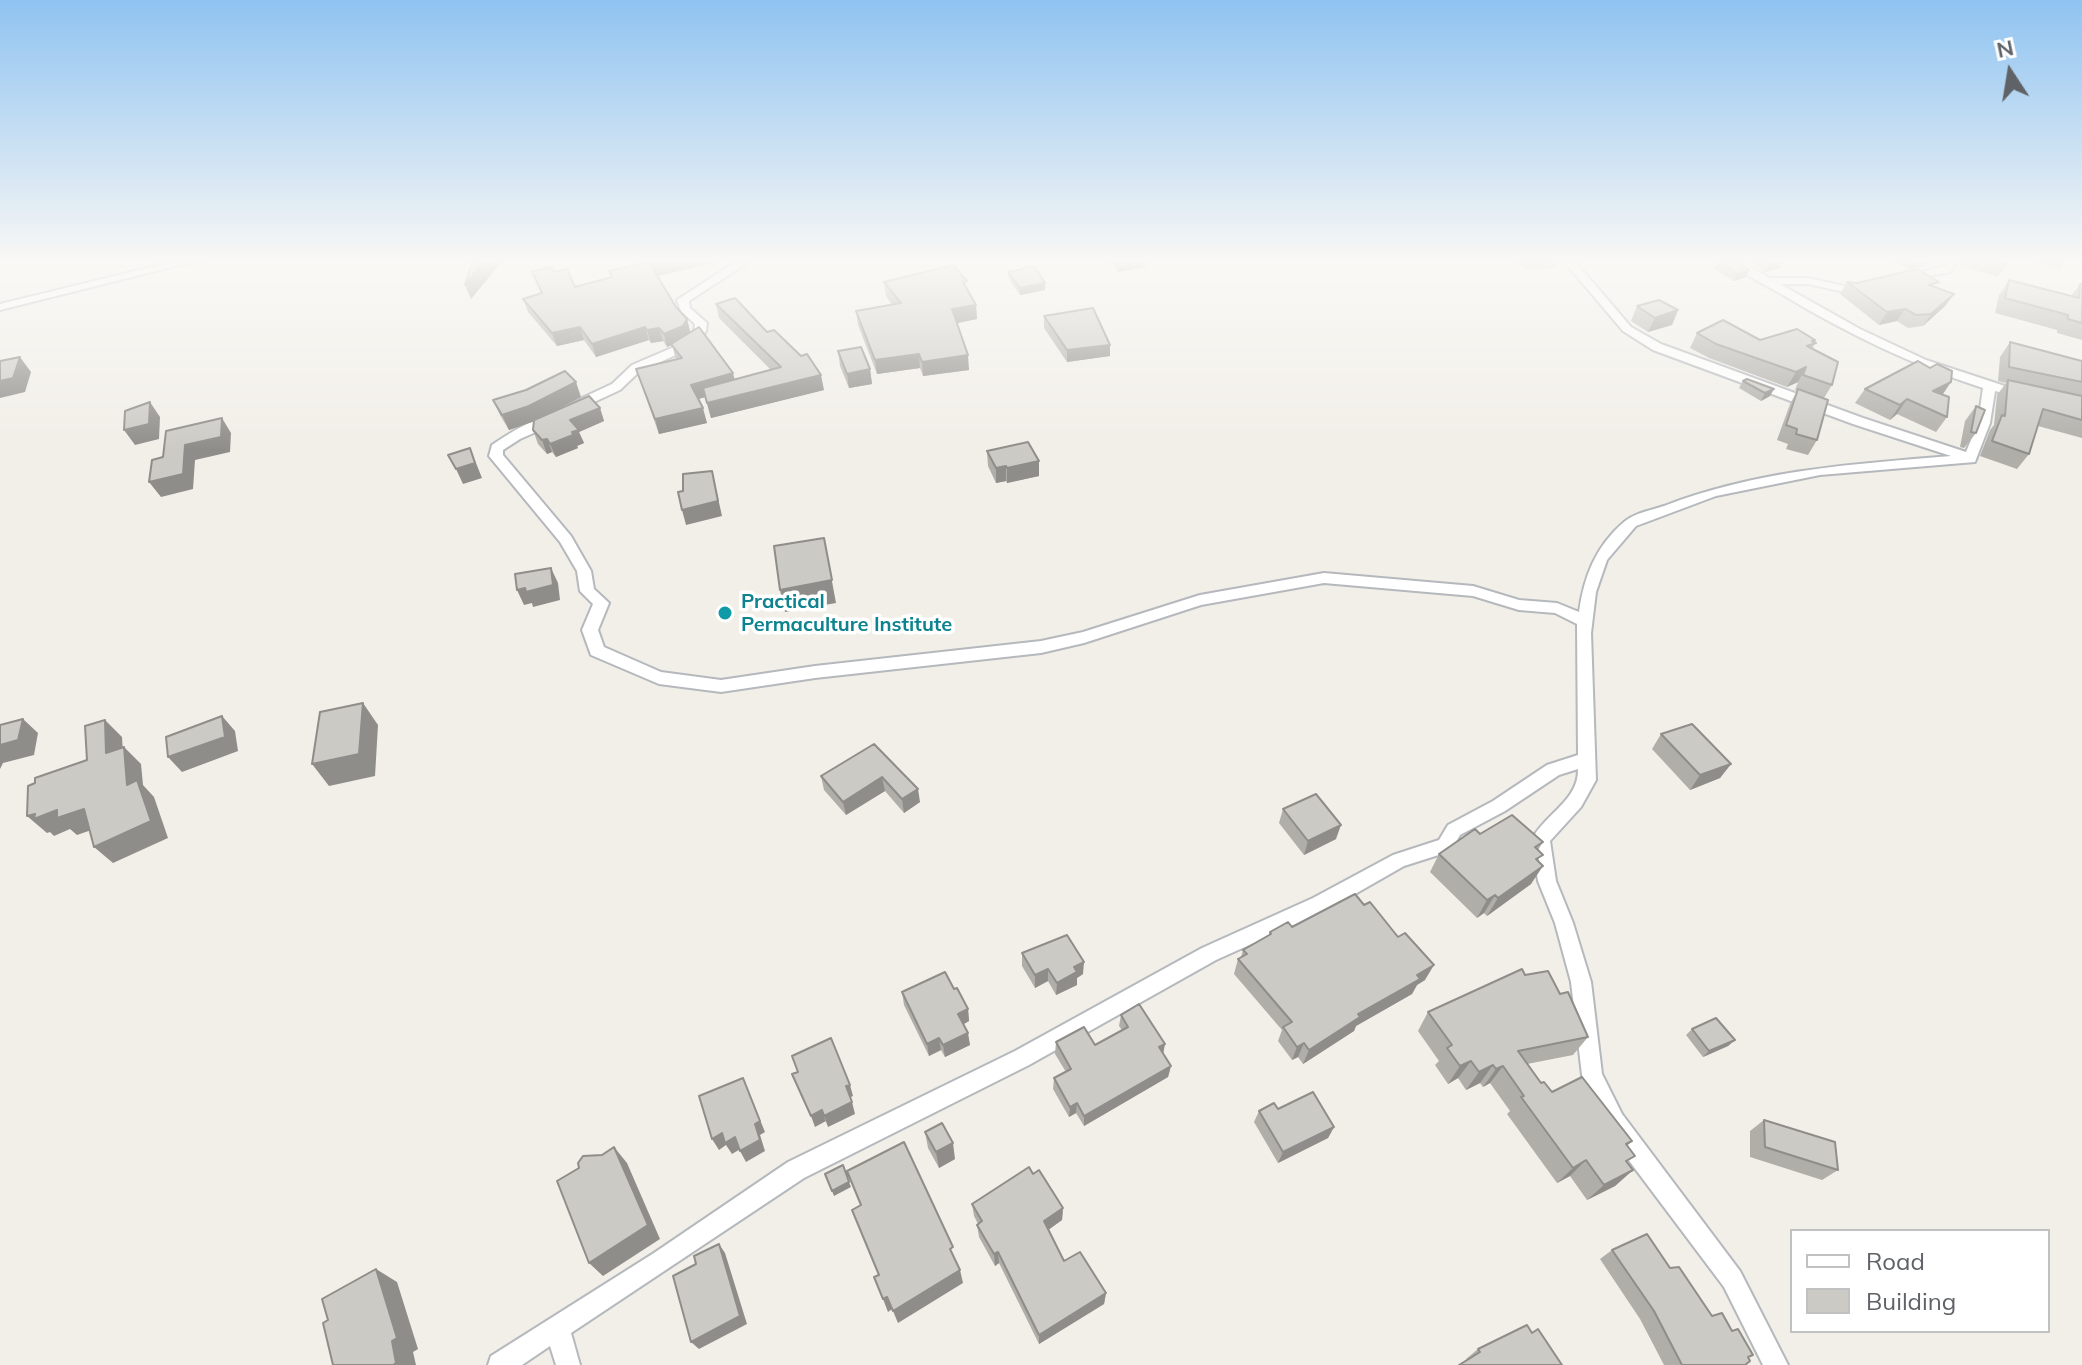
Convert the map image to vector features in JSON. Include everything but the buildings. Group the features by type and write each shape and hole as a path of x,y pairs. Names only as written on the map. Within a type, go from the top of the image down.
{"street":[{"path":"701,323 700,331 692,343 636,368 616,387 541,427 515,436 497,448 496,456 505,469 522,483 566,539 584,571 587,591 601,603 590,630 597,651 659,678 686,684 721,686 766,682 815,672 1041,647 1084,637 1200,600 1324,578 1473,591 1519,605 1557,608 1585,621"},
{"path":"1622,323 1657,347 1970,459"},
{"path":"1841,323 1941,372 2036,396"},
{"path":"1970,459 1984,423 1989,386"},
{"path":"1776,1365 1732,1279 1614,1122 1592,1075 1581,982 1564,923 1547,881 1541,839 1575,802 1587,780 1585,621 1589,592 1600,558 1631,523 1713,492 1820,471 1970,459"},
{"path":"500,1365 796,1170 1022,1058 1209,954 1320,904 1399,860 1445,846 1454,830 1499,806 1553,770 1587,759"},
{"path":"557,1328 568,1365"}],"place":[{"name":"Practical Permaculture Institute","path":"725,613"}]}
